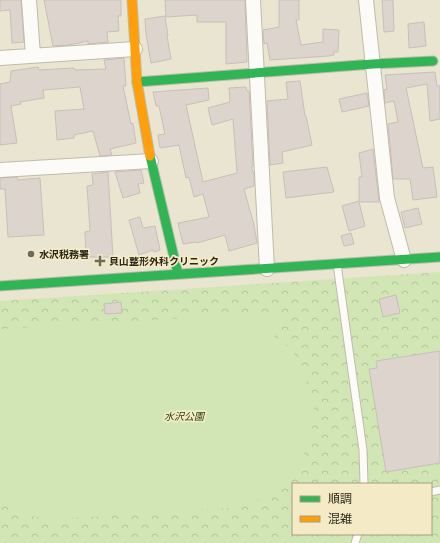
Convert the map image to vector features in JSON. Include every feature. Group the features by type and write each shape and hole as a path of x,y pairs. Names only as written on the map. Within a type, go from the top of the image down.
{"street":[{"path":"29,0 33,55"},
{"path":"132,0 137,82 151,161 178,274"},
{"path":"253,0 267,269"},
{"path":"366,0 374,64 387,198 404,260"},
{"path":"0,58 135,49"},
{"path":"137,82 433,61"},
{"path":"0,170 151,161"},
{"path":"0,286 440,257"}],"lane":[{"path":"337,264 363,450 364,483"}],"green space":[{"name":"水沢公園","path":"440,272 440,543 0,543 0,301"},
{"path":"289,312 274,336 291,349 301,364 314,405 312,432 297,471 265,497 243,507 58,519 28,515 7,506 0,501 0,329"}],"building":[{"path":"0,0 21,0 24,42 12,43 10,10 0,11"},
{"path":"44,0 121,0 121,16 118,16 119,31 107,32 108,42 88,44 88,41 69,45 53,46"},
{"path":"165,0 245,0 247,62 226,64 226,22 197,22 197,15 166,17"},
{"path":"279,0 299,0 299,20 296,20 301,45 323,42 323,29 339,30 338,52 334,52 334,55 329,56 270,60 267,43 264,44 263,30 279,27"},
{"path":"382,0 393,0 394,31 384,32"},
{"path":"165,16 171,59 151,63 145,19"},
{"path":"424,22 426,46 409,48 408,24"},
{"path":"124,58 126,86 123,86 131,124 133,123 136,143 110,149 112,155 100,156 93,131 74,135 74,138 57,140 55,111 84,109 80,87 43,90 44,98 20,102 21,104 11,106 17,143 0,145 0,84 10,82 11,71 38,67 39,70 74,68 75,70 106,69 104,60"},
{"path":"435,72 437,86 440,86 440,119 430,121 427,84 406,88 423,168 433,167 437,197 413,200 410,179 393,178 388,124 398,122 394,101 385,103 384,90 387,89 385,75"},
{"path":"300,81 305,116 312,145 282,152 283,163 270,165 267,101 288,99 286,82"},
{"path":"246,87 247,91 249,91 253,167 251,167 254,174 254,186 244,189 254,225 257,243 229,251 225,235 197,243 183,244 178,223 209,217 203,194 194,197 189,177 186,178 179,145 160,148 158,135 165,134 159,106 156,106 153,92 208,88 209,100 186,105 203,182 237,173 233,119 212,125 208,108 230,102 229,88"},
{"path":"367,93 369,106 342,112 339,99"},
{"path":"373,149 379,202 359,202 365,226 349,231 342,206 359,201 359,177 362,177 359,153"},
{"path":"327,167 334,192 286,198 283,172"},
{"path":"141,170 144,183 138,184 140,193 123,198 115,172"},
{"path":"108,172 113,257 86,257 85,232 90,231 87,186 93,185 92,174"},
{"path":"17,177 18,180 40,178 44,235 8,237 5,189 0,189 0,178"},
{"path":"418,208 422,224 405,228 401,212"},
{"path":"140,217 143,228 155,226 160,250 154,252 153,250 139,255 129,220"},
{"path":"351,233 354,244 344,246 341,236"},
{"path":"396,295 400,313 383,317 379,299"},
{"path":"121,302 122,313 105,314 104,304"},
{"path":"440,351 440,463 386,472 369,369 377,368 376,361"}],"traffic: fast":[{"path":"137,82 373,64 433,61"},
{"path":"150,156 178,274"},
{"path":"0,286 440,257"}],"traffic: slow":[{"path":"132,0 137,82 150,156"}],"place":[{"name":"水沢税務署","path":"31,254"},
{"name":"貝山整形外科クリニック","path":"100,261"}]}
